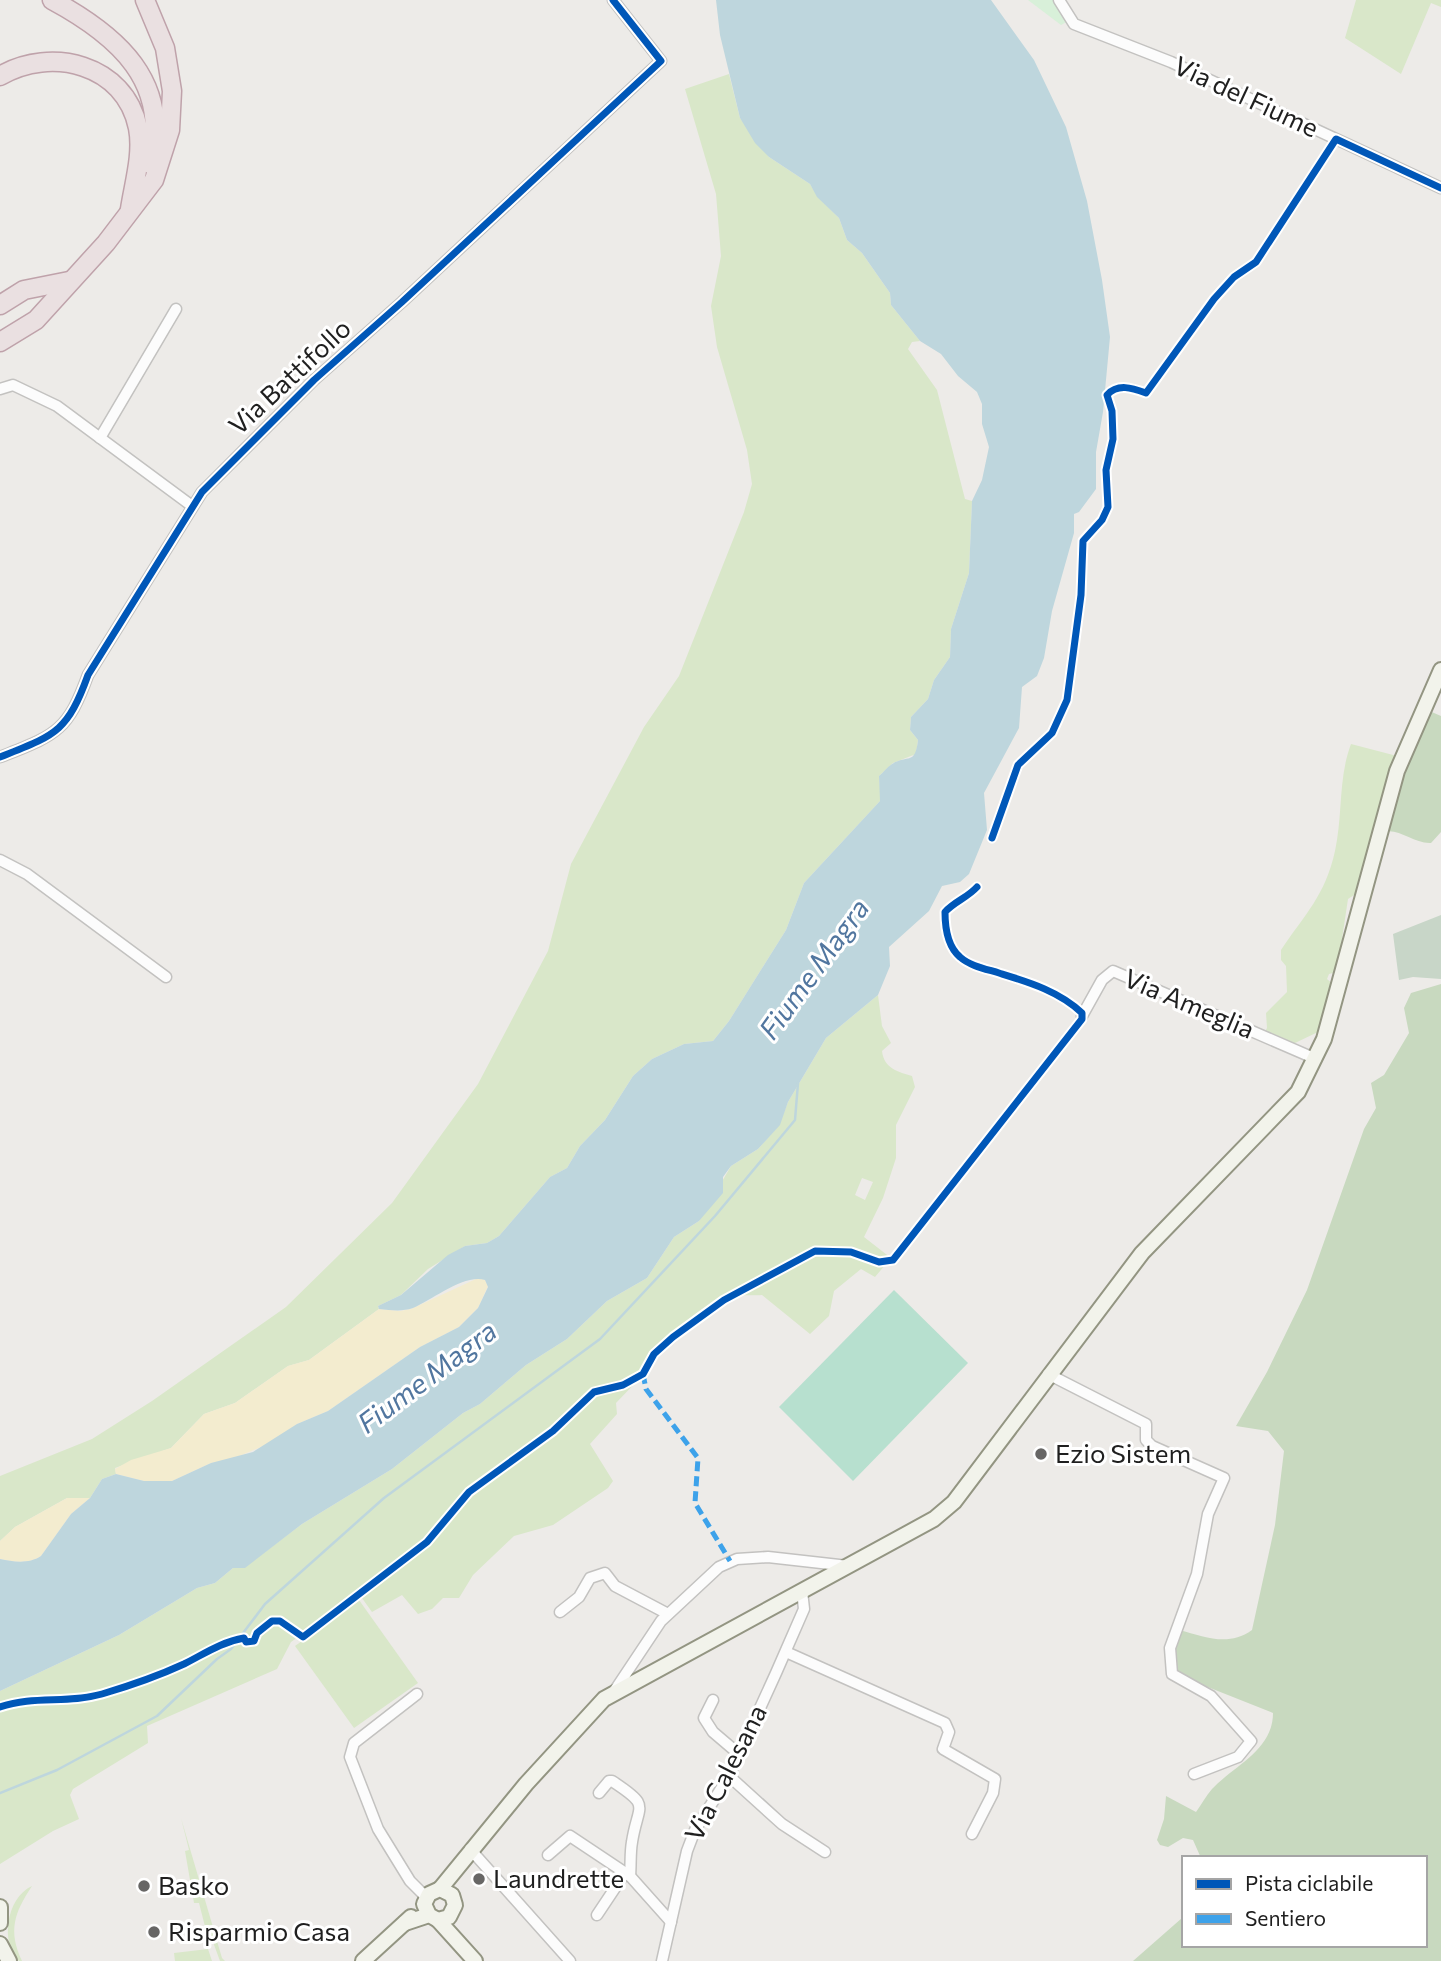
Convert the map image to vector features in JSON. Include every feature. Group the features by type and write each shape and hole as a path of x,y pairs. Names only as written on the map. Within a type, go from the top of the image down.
{"highway":[{"path":"52,0 109,34 134,63 149,94 154,143 146,178 130,209"},
{"path":"0,342 36,320 106,243 154,180 166,148 172,111 165,48 145,0"},
{"path":"0,76 29,64 65,61 84,65 113,83 124,96 138,126 140,145 130,209"},
{"path":"0,305 24,290 69,281"}],"main road":[{"path":"434,1910 470,1849 587,1715 612,1693 933,1519 954,1502 1048,1374 1142,1253 1298,1092 1316,1059 1334,1007 1397,771 1441,670"},
{"path":"363,1961 405,1923 434,1910 455,1905 446,1892"},
{"path":"0,1907 0,1923"},
{"path":"434,1910 475,1961"},
{"path":"0,1944 9,1961"}],"street":[{"name":"Via Battifollo","path":"5,755 60,730 77,707 89,675 192,506 314,380 402,302 661,61 613,0"},
{"name":"Via del Fiume","path":"1059,0 1074,24 1171,62 1441,188"},
{"path":"100,438 176,309"},
{"path":"0,389 13,385 57,406 192,506"},
{"path":"0,746 5,755"},
{"path":"0,860 27,874 166,977"},
{"name":"Via Ameglia","path":"1082,1016 1102,980 1113,971 1316,1059"},
{"path":"1048,1374 1146,1424 1146,1440 1152,1446 1224,1478 1208,1514 1197,1574 1170,1648 1169,1665 1172,1674 1211,1696 1251,1741 1238,1757 1194,1774"},
{"path":"612,1693 667,1614 719,1567 737,1559 768,1557 848,1566"},
{"path":"560,1612 579,1597 590,1578 605,1573 615,1586 667,1614"},
{"name":"Via Calesana","path":"662,1961 691,1840 740,1755 786,1652 804,1609 802,1591"},
{"path":"786,1652 945,1723 949,1732 943,1749 995,1779 993,1793 972,1834"},
{"path":"417,1694 354,1743 349,1757 367,1796 378,1829 410,1881 434,1910"},
{"path":"713,1700 704,1718 713,1732 740,1755"},
{"path":"729,1776 782,1824 825,1852"},
{"path":"597,1914 628,1875 632,1840 641,1814 640,1805 633,1795 612,1782 609,1781 599,1793"},
{"path":"548,1855 570,1836 628,1875 671,1922"},
{"path":"470,1849 570,1961"}],"green space":[{"path":"1028,0 1057,0 1070,20 1061,25"},
{"path":"1356,0 1441,0 1441,7 1431,3 1401,74 1345,38"},
{"path":"729,74 740,118 769,157 810,184 818,197 839,218 847,240 862,253 890,293 891,305 920,341 912,342 908,349 937,390 965,499 972,501 969,573 951,629 950,657 934,680 928,699 911,717 910,730 918,740 916,754 893,763 879,776 881,800 804,883 786,930 729,1021 713,1041 684,1044 652,1059 633,1076 605,1120 580,1146 567,1168 550,1177 499,1236 487,1243 465,1246 428,1269 401,1295 378,1306 379,1309 309,1360 288,1366 235,1403 204,1414 171,1448 115,1468 116,1474 102,1479 90,1498 67,1498 15,1527 0,1541 0,1476 92,1439 152,1401 286,1307 392,1203 478,1084 548,951 571,864 644,727 679,676 744,512 752,484 747,450 717,347 711,306 721,256 716,194 685,89"},
{"path":"1427,710 1441,716 1441,832 1431,843 1395,832 1384,832"},
{"path":"1351,744 1397,756 1357,893 1348,899 1337,972 1329,974 1327,979 1334,985 1318,1032 1295,1043 1290,1050 1262,1037 1267,1028 1266,1013 1287,992 1286,966 1281,960 1281,950 1320,893 1331,867 1344,770"},
{"path":"1441,915 1441,979 1413,977 1399,980 1393,934"},
{"path":"1441,984 1441,1961 1133,1961 1182,1918 1182,1947 1427,1947 1427,1856 1200,1856 1193,1840 1183,1838 1168,1847 1160,1845 1157,1840 1164,1819 1166,1796 1196,1812 1212,1789 1260,1747 1271,1726 1273,1713 1180,1676 1169,1655 1179,1630 1208,1638 1225,1639 1252,1630 1275,1525 1284,1451 1268,1431 1236,1426 1267,1372 1307,1290 1364,1129 1376,1108 1371,1083 1384,1075 1409,1033 1404,1008 1411,993"},
{"path":"878,995 882,1026 891,1043 882,1051 883,1057 893,1069 912,1076 915,1087 896,1125 896,1158 883,1198 864,1237 891,1258 875,1277 861,1269 834,1291 829,1316 810,1334 762,1295 727,1297 701,1310 667,1339 640,1369 640,1378 616,1403 617,1414 590,1444 613,1481 608,1488 553,1525 514,1536 473,1575 459,1598 443,1598 432,1609 418,1614 402,1595 372,1612 359,1594 291,1642 277,1669 147,1726 148,1743 73,1789 70,1795 79,1819 53,1831 0,1864 0,1691 119,1635 197,1588 215,1583 233,1568 245,1567 302,1524 392,1469 463,1413 480,1404 526,1365 567,1339 607,1301 647,1278 674,1237 699,1221 731,1166 758,1149 779,1125 788,1102 826,1038","holes":["862,1178 873,1182 865,1200 855,1195"]},
{"path":"894,1290 968,1363 853,1481 779,1407"},
{"path":"359,1600 418,1683 354,1728 295,1646"},
{"path":"181,1818 225,1961 220,1961 213,1942 209,1942 199,1903 194,1903 185,1851 189,1850"},
{"path":"32,1886 15,1922 15,1940 22,1961 19,1961 9,1943 9,1921 16,1900"},
{"path":"208,1949 212,1961 175,1961 174,1953"}],"sand":[{"path":"478,1278 485,1280 488,1286 478,1308 459,1327 420,1347 328,1411 297,1424 273,1442 230,1460 211,1463 172,1481 144,1481 116,1474 115,1469 131,1460 171,1448 204,1414 235,1403 288,1366 309,1360 379,1309 411,1309"},
{"path":"67,1498 90,1498 71,1514 41,1556 26,1561 0,1559 0,1541 15,1527"}],"water":[{"name":"Fiume Magra","path":"716,0 991,0 1034,60 1066,127 1087,201 1110,337 1103,412 1096,452 1096,489 1079,512 1074,514 1074,533 1052,611 1044,658 1037,676 1022,687 1019,728 984,793 987,830 969,874 960,882 942,886 929,911 889,947 890,966 878,995 826,1038 788,1102 780,1125 758,1149 731,1166 723,1177 723,1193 699,1221 674,1237 647,1278 607,1301 567,1339 526,1365 480,1404 463,1413 392,1469 302,1524 245,1568 233,1568 215,1583 197,1588 119,1635 0,1691 0,1559 26,1561 41,1556 71,1514 90,1498 102,1479 116,1474 144,1481 172,1481 211,1463 253,1452 297,1424 328,1411 420,1347 459,1327 478,1308 488,1287 485,1280 476,1279 458,1284 409,1309 379,1309 378,1306 401,1295 448,1255 465,1246 487,1243 499,1236 550,1177 567,1168 580,1146 605,1120 633,1076 652,1059 684,1044 713,1041 729,1021 786,930 804,883 880,801 879,776 892,764 910,758 915,753 918,740 910,730 911,717 928,699 934,680 950,657 951,629 969,573 972,501 982,480 989,447 982,424 982,404 977,392 958,376 941,354 920,341 891,305 890,293 862,253 847,240 839,218 817,197 810,184 769,157 755,143 740,118 720,35"}],"waterway":[{"path":"0,1793 57,1770 157,1716 231,1649 265,1604 384,1498 600,1339 715,1216 795,1120 798,1083"}],"marked path":[{"path":"643,1374 646,1389 698,1458 695,1503 730,1561"}],"cycle path":[{"path":"0,757 46,737 65,721 88,675 202,492 314,380 402,302 661,61 613,0"},
{"path":"992,838 1018,765 1052,733 1067,700 1081,595 1083,541 1102,520 1108,507 1106,470 1113,439 1112,411 1107,395 1120,388 1146,393 1214,299 1234,277 1256,262 1336,139 1441,188"},
{"path":"0,1707 25,1701 76,1699 112,1691 184,1664 228,1642 244,1638 246,1642 254,1641 257,1633 272,1621 280,1621 303,1637 427,1542 469,1492 553,1431 594,1392 623,1385 643,1374 654,1354 724,1300 815,1251 851,1252 879,1262 893,1260 1082,1019 1082,1013 1053,993 973,965 956,953 948,936 945,912 977,887"}],"place":[{"name":"Ezio Sistem","path":"1041,1454"},
{"name":"Laundrette","path":"479,1879"},
{"name":"Basko","path":"144,1886"},
{"name":"Risparmio Casa","path":"154,1932"}]}
